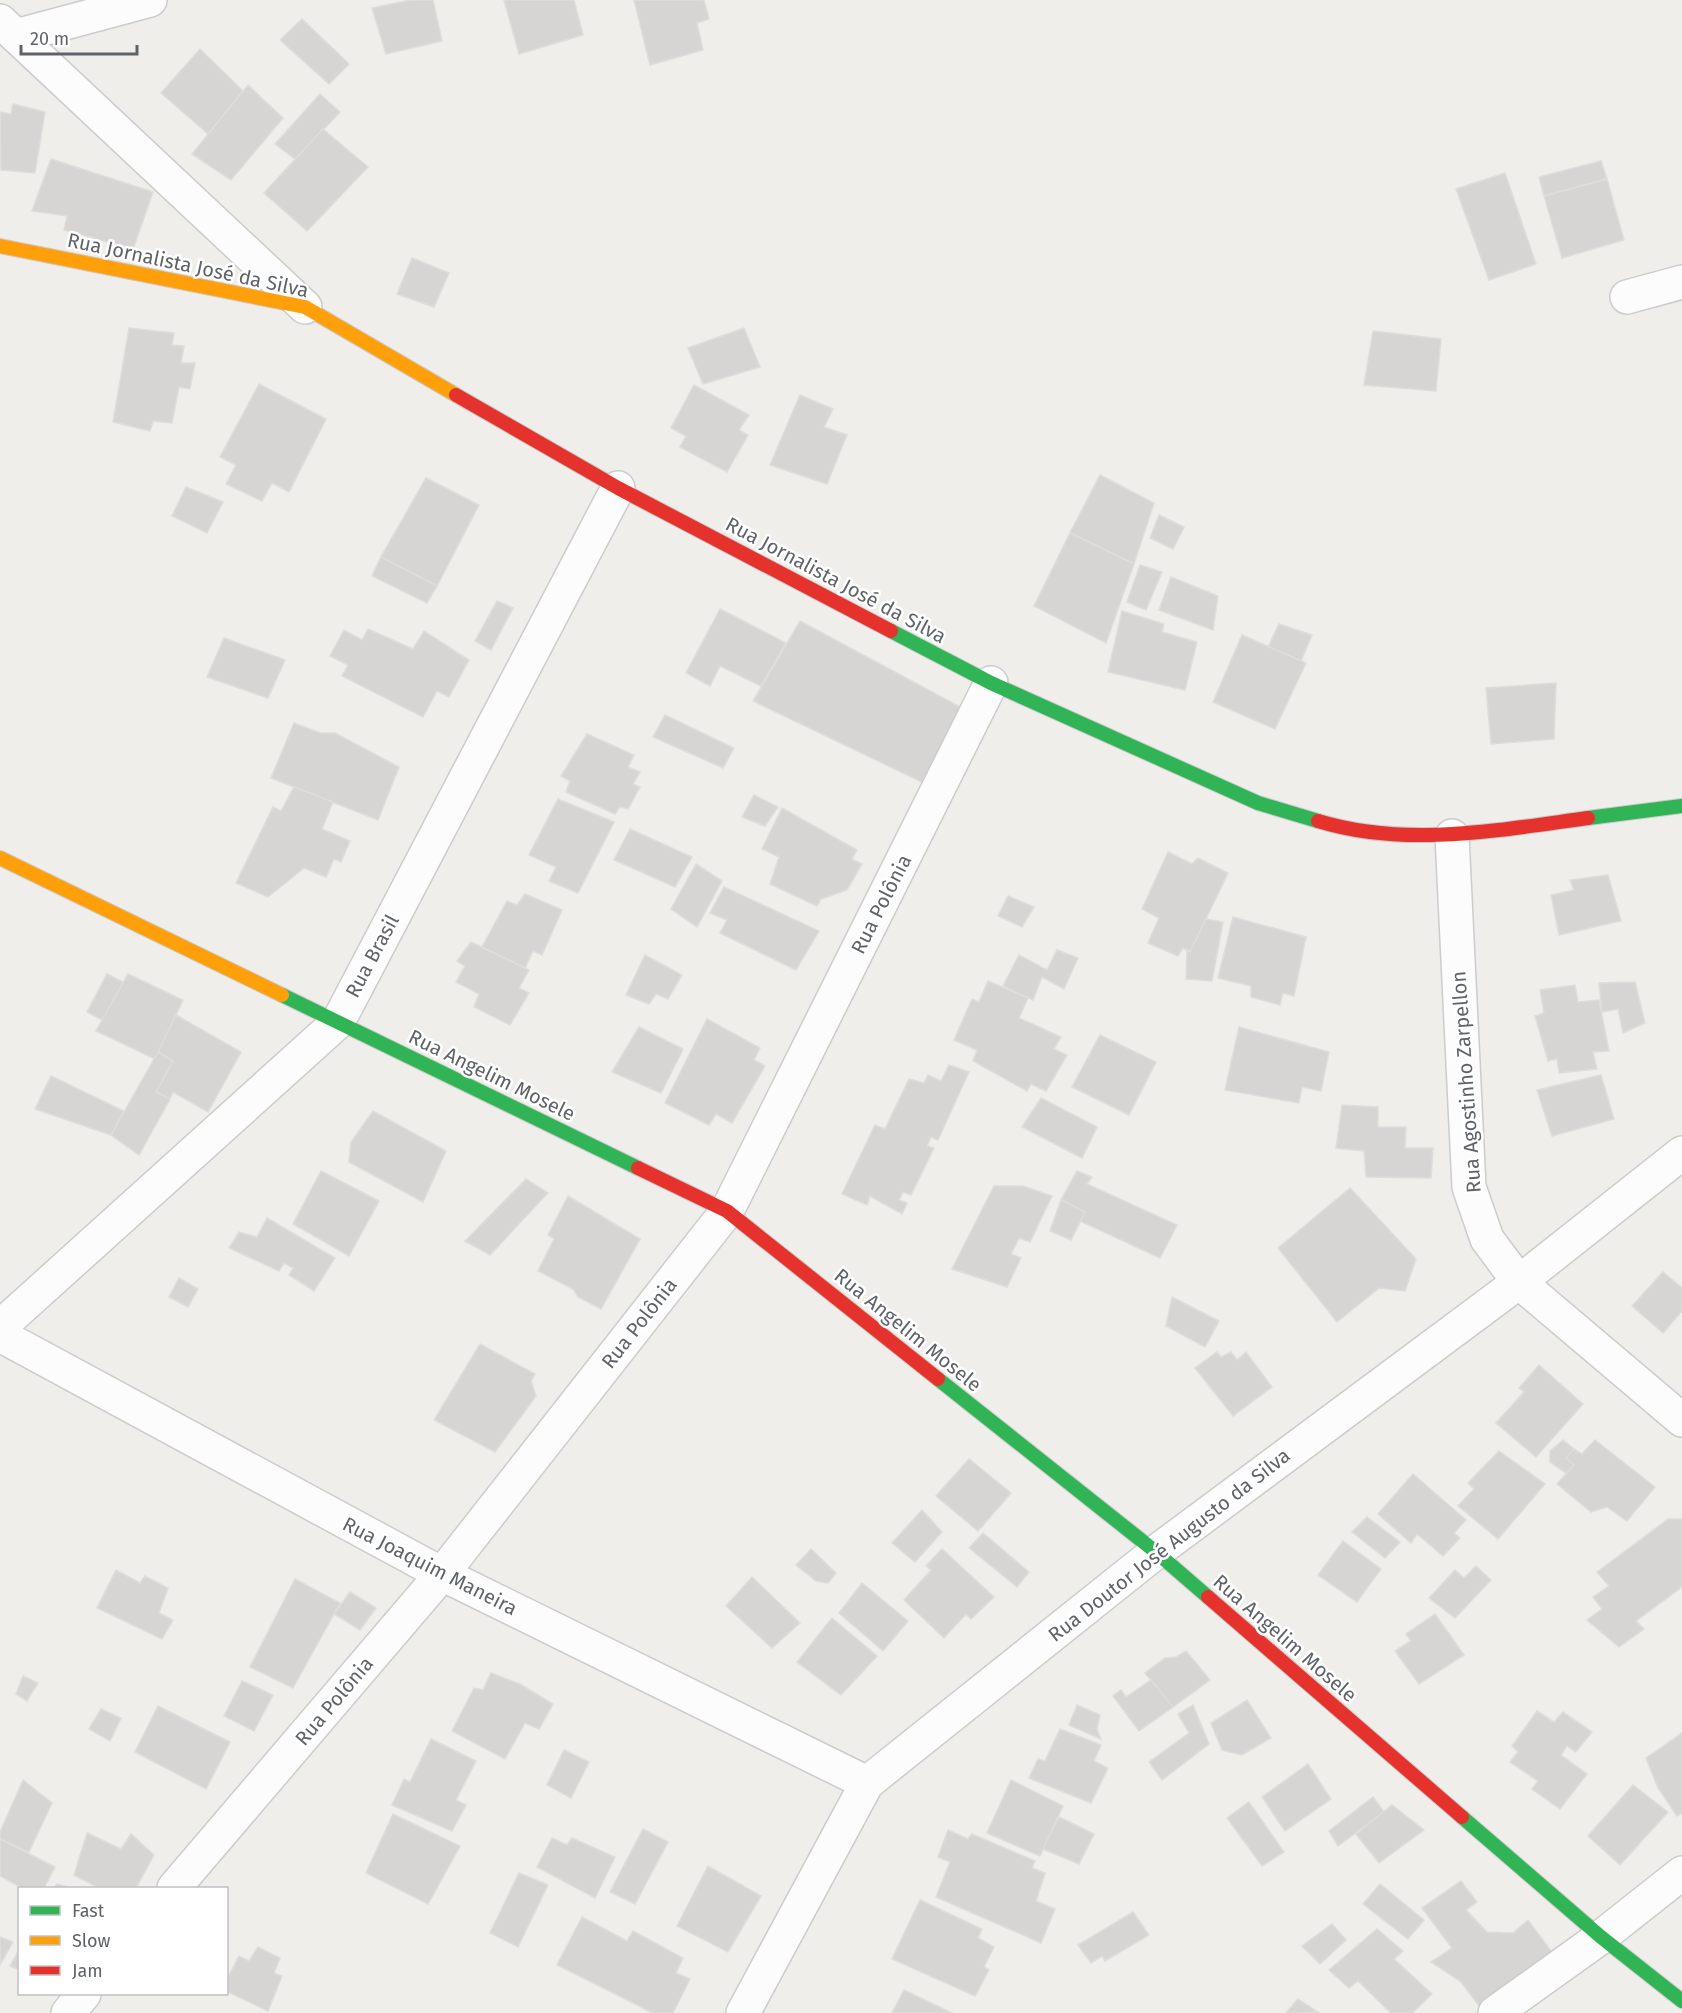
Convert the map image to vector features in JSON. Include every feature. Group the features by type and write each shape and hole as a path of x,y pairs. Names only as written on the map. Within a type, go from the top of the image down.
{"street":[{"path":"8,28 150,0"},
{"path":"8,28 305,307"},
{"name":"Rua Jornalista José da Silva","path":"0,246 305,307 618,488 991,683 1258,803 1347,830 1452,836 1682,806"},
{"path":"1627,297 1682,282"},
{"name":"Rua Brasil","path":"0,1327 338,1022 618,488"},
{"name":"Rua Polônia","path":"175,1887 442,1574 727,1211 991,683"},
{"name":"Rua Agostinho Zarpellon","path":"1452,836 1469,1187 1487,1239 1519,1282 1682,1420"},
{"name":"Rua Angelim Mosele","path":"0,858 727,1211 1156,1552 1601,1937 1682,2001"},
{"name":"Rua Doutor José Augusto da Silva","path":"743,2013 867,1783 1156,1552 1519,1282 1682,1153"},
{"name":"Rua Joaquim Maneira","path":"0,1335 442,1574 867,1783"},
{"path":"1494,2013 1601,1937 1682,1873"},
{"path":"68,2013 83,1995"}],"building":[{"path":"410,0 433,0 442,41 386,54 372,8"},
{"path":"504,0 574,0 583,35 519,54"},
{"path":"634,0 704,0 709,19 697,23 703,50 650,65"},
{"path":"302,19 349,64 329,84 280,40"},
{"path":"200,49 243,91 208,134 161,93"},
{"path":"248,85 283,118 231,180 192,154"},
{"path":"320,94 340,112 295,159 275,144"},
{"path":"13,104 45,112 35,173 1,170 0,112 11,114"},
{"path":"323,129 368,167 307,231 264,193"},
{"path":"51,159 153,192 133,249 64,230 67,216 32,211"},
{"path":"1601,161 1607,179 1544,196 1539,177"},
{"path":"1505,173 1536,264 1489,280 1456,189"},
{"path":"1607,179 1624,240 1562,258 1544,196"},
{"path":"412,258 449,273 434,307 397,294"},
{"path":"129,328 174,333 172,345 184,346 181,363 195,363 190,389 179,387 172,423 153,421 150,431 113,422"},
{"path":"744,328 760,367 703,384 688,348"},
{"path":"1373,331 1441,339 1436,391 1364,385"},
{"path":"259,384 326,419 289,492 272,483 262,501 226,484 236,465 220,457"},
{"path":"694,385 749,415 739,430 748,435 727,472 680,447 686,436 671,428"},
{"path":"800,395 833,409 824,427 847,435 827,484 770,465"},
{"path":"1100,475 1154,503 1134,564 1070,533"},
{"path":"426,478 479,505 437,586 381,557"},
{"path":"186,487 223,502 207,533 172,516"},
{"path":"1159,515 1184,527 1173,549 1150,538"},
{"path":"1070,533 1134,564 1106,643 1034,606"},
{"path":"381,557 437,586 427,603 372,576"},
{"path":"1140,565 1162,572 1146,610 1127,602"},
{"path":"1171,577 1218,596 1213,630 1159,610"},
{"path":"497,601 513,608 491,650 475,641"},
{"path":"720,609 786,643 761,686 720,666 710,686 686,673"},
{"path":"1122,611 1164,624 1162,632 1197,642 1185,690 1108,672"},
{"path":"800,621 964,709 926,784 753,701"},
{"path":"1279,624 1312,635 1301,661 1268,647"},
{"path":"368,629 413,649 424,631 469,660 449,697 437,691 423,717 342,676 348,665 330,656 344,630 362,640"},
{"path":"1242,635 1306,663 1275,729 1213,702"},
{"path":"224,638 285,660 268,698 207,677"},
{"path":"1556,683 1554,739 1491,744 1486,688"},
{"path":"665,715 734,748 723,768 653,737"},
{"path":"294,723 320,733 335,733 399,767 378,820 271,778"},
{"path":"587,734 634,755 628,767 640,772 633,784 640,787 628,809 620,807 615,814 566,792 570,781 561,776"},
{"path":"294,787 333,802 322,829 350,841 341,862 334,859 326,877 304,868 268,897 236,883 273,807 281,811"},
{"path":"754,795 778,807 765,826 742,817"},
{"path":"558,799 614,822 578,893 549,881 556,867 529,855"},
{"path":"782,808 857,850 852,859 862,864 847,890 821,899 817,906 770,884 779,857 762,849"},
{"path":"630,829 692,857 675,887 614,860"},
{"path":"1168,852 1192,864 1198,858 1228,873 1190,952 1183,948 1178,956 1148,943 1159,918 1142,909"},
{"path":"696,864 722,881 697,927 671,909"},
{"path":"1608,875 1621,921 1559,935 1551,895 1574,890 1570,880"},
{"path":"724,887 819,931 796,970 720,933 727,920 710,913"},
{"path":"525,894 562,910 542,955 533,951 525,968 482,947 507,901 517,905"},
{"path":"1008,896 1034,907 1022,927 998,916"},
{"path":"1233,917 1306,937 1294,996 1283,993 1280,1005 1251,997 1251,986 1218,978"},
{"path":"1206,919 1223,922 1212,981 1186,979 1187,950 1190,952"},
{"path":"471,942 529,970 519,988 529,993 510,1025 474,1007 479,994 456,982 465,966 457,961"},
{"path":"1057,950 1078,958 1064,989 1042,977 1033,1000 1003,986 1019,955 1047,970"},
{"path":"645,955 682,975 668,999 656,994 649,1004 626,995"},
{"path":"107,974 123,982 104,1021 87,1012"},
{"path":"128,974 183,1000 155,1059 96,1031"},
{"path":"988,981 1028,998 1019,1018 1061,1037 1054,1049 1067,1055 1046,1091 1031,1084 1027,1091 973,1061 977,1050 954,1040 972,999 979,1002"},
{"path":"1635,982 1645,1023 1623,1033 1618,1009 1602,1012 1599,983"},
{"path":"1575,985 1578,1002 1599,1000 1609,1051 1593,1052 1597,1069 1559,1073 1557,1059 1548,1061 1535,1016 1544,1013 1540,990"},
{"path":"176,1015 241,1052 208,1112 173,1092 170,1099 156,1092 173,1061 158,1052"},
{"path":"707,1019 760,1048 754,1060 765,1066 732,1123 716,1114 709,1125 665,1103"},
{"path":"639,1027 683,1049 661,1093 612,1072"},
{"path":"1239,1027 1329,1052 1321,1091 1302,1087 1299,1103 1225,1090"},
{"path":"1100,1035 1156,1062 1129,1115 1072,1087"},
{"path":"158,1052 173,1061 156,1092 170,1099 139,1155 111,1135"},
{"path":"949,1065 969,1072 938,1140 931,1137 927,1146 934,1148 911,1195 903,1192 899,1200 907,1203 902,1214 870,1196 867,1205 842,1194 875,1125 885,1129 909,1079 924,1083 928,1075 941,1081"},
{"path":"1601,1075 1614,1119 1552,1136 1537,1090"},
{"path":"51,1076 124,1111 111,1135 35,1109"},
{"path":"1041,1098 1097,1127 1082,1158 1022,1127"},
{"path":"1342,1105 1378,1107 1378,1127 1406,1127 1405,1148 1433,1148 1431,1178 1366,1177 1364,1151 1336,1148"},
{"path":"373,1111 446,1151 423,1202 349,1162 351,1142"},
{"path":"321,1171 379,1201 349,1256 293,1224"},
{"path":"1077,1171 1092,1177 1087,1184 1177,1225 1160,1258 1080,1221 1085,1212 1061,1200"},
{"path":"526,1179 548,1193 490,1255 465,1241"},
{"path":"994,1186 1023,1186 1052,1196 1030,1242 1019,1238 1011,1254 1021,1258 1007,1287 952,1269"},
{"path":"1350,1188 1416,1259 1405,1291 1379,1288 1337,1322 1278,1248"},
{"path":"568,1196 640,1239 601,1309 578,1297 573,1289 538,1271 554,1239 548,1235"},
{"path":"1061,1200 1085,1212 1071,1240 1050,1231"},
{"path":"267,1218 335,1258 314,1291 289,1275 293,1268 284,1263 279,1271 229,1248 239,1232 257,1237"},
{"path":"1663,1272 1682,1288 1682,1311 1663,1333 1632,1306"},
{"path":"179,1278 198,1289 188,1307 169,1297"},
{"path":"1172,1297 1219,1321 1205,1347 1166,1326"},
{"path":"480,1344 535,1374 531,1381 536,1396 495,1452 434,1420"},
{"path":"1217,1352 1221,1357 1231,1352 1237,1360 1246,1352 1272,1387 1233,1416 1195,1368"},
{"path":"1539,1365 1583,1404 1536,1457 1496,1423 1524,1392 1519,1388"},
{"path":"1563,1440 1574,1449 1566,1458 1574,1465 1566,1473 1550,1462 1550,1451"},
{"path":"1595,1440 1655,1487 1627,1521 1607,1507 1591,1512 1557,1484 1574,1465 1566,1458 1574,1449 1582,1454"},
{"path":"1499,1451 1545,1484 1498,1539 1458,1506 1474,1489 1468,1483"},
{"path":"969,1459 1011,1493 978,1531 936,1496"},
{"path":"1413,1474 1466,1520 1454,1533 1460,1538 1443,1556 1417,1534 1411,1543 1378,1514"},
{"path":"922,1510 942,1532 915,1562 892,1543"},
{"path":"1367,1517 1400,1542 1385,1558 1352,1532"},
{"path":"1668,1519 1682,1519 1682,1587 1636,1621 1644,1629 1619,1647 1587,1620 1602,1609 1593,1597 1609,1586 1597,1572"},
{"path":"983,1533 1029,1572 1017,1587 969,1548"},
{"path":"1343,1541 1381,1569 1357,1602 1318,1575"},
{"path":"811,1549 836,1573 828,1583 816,1581 796,1565"},
{"path":"942,1549 994,1597 971,1619 966,1614 944,1638 904,1600 931,1570 926,1566"},
{"path":"1476,1566 1491,1580 1455,1618 1429,1598 1455,1570 1464,1578"},
{"path":"116,1570 140,1583 145,1576 168,1588 159,1613 173,1620 162,1639 97,1608"},
{"path":"752,1577 800,1623 772,1648 726,1606"},
{"path":"295,1579 340,1603 293,1688 250,1667"},
{"path":"862,1583 908,1621 883,1651 839,1613"},
{"path":"350,1592 376,1608 360,1630 334,1614"},
{"path":"1435,1614 1464,1655 1419,1684 1395,1651 1411,1641 1406,1634"},
{"path":"832,1618 877,1656 841,1695 797,1662"},
{"path":"1186,1651 1210,1680 1173,1707 1145,1673 1165,1658 1176,1657"},
{"path":"491,1673 520,1684 553,1704 539,1729 525,1723 505,1759 452,1731 474,1688 483,1690"},
{"path":"23,1676 38,1683 27,1701 16,1694"},
{"path":"1151,1680 1173,1707 1139,1731 1113,1696 1121,1690 1126,1697"},
{"path":"242,1681 273,1695 254,1731 224,1716"},
{"path":"1247,1700 1271,1738 1242,1755 1222,1750 1211,1723"},
{"path":"1077,1705 1100,1715 1097,1729 1101,1739 1069,1725"},
{"path":"1193,1705 1209,1744 1162,1780 1149,1762 1189,1733 1178,1714"},
{"path":"158,1706 230,1742 206,1789 135,1752"},
{"path":"101,1709 121,1718 110,1741 89,1729"},
{"path":"1537,1711 1554,1722 1563,1712 1592,1732 1576,1752 1567,1746 1561,1755 1587,1774 1560,1809 1532,1789 1538,1781 1510,1762 1518,1752 1512,1746"},
{"path":"1060,1729 1101,1745 1094,1761 1108,1768 1091,1803 1029,1778 1038,1759 1045,1761"},
{"path":"1682,1733 1682,1813 1677,1816 1658,1788 1646,1758"},
{"path":"431,1739 476,1761 456,1800 466,1805 452,1831 392,1805 404,1779 410,1782"},
{"path":"564,1750 589,1762 571,1798 547,1785"},
{"path":"1308,1764 1331,1799 1285,1831 1262,1797"},
{"path":"23,1780 52,1803 29,1852 0,1839 0,1832"},
{"path":"1011,1780 1063,1806 1040,1856 987,1833"},
{"path":"1633,1785 1668,1812 1620,1865 1588,1836"},
{"path":"1373,1797 1384,1812 1338,1846 1329,1831"},
{"path":"1249,1802 1284,1852 1262,1866 1227,1818"},
{"path":"1392,1805 1424,1830 1379,1863 1356,1834"},
{"path":"393,1814 460,1846 428,1904 366,1873"},
{"path":"1059,1817 1094,1834 1079,1864 1043,1849"},
{"path":"643,1829 668,1842 635,1904 610,1892"},
{"path":"948,1830 968,1839 972,1834 1035,1861 1032,1868 1045,1873 1036,1901 1055,1909 1041,1943 936,1897 950,1862 938,1857"},
{"path":"87,1833 121,1849 131,1834 154,1855 137,1887 97,1887 74,1875"},
{"path":"552,1838 567,1845 572,1838 615,1857 595,1898 537,1867"},
{"path":"0,1839 55,1867 45,1887 20,1887 0,1876"},
{"path":"708,1866 761,1896 728,1952 677,1926"},
{"path":"519,1873 548,1885 518,1947 490,1933"},
{"path":"1461,1881 1477,1902 1466,1910 1487,1932 1513,1933 1528,1920 1552,1952 1479,2006 1461,1982 1431,1962 1452,1948 1422,1908"},
{"path":"1380,1884 1424,1920 1408,1939 1363,1904"},
{"path":"920,1900 982,1929 978,1938 994,1947 984,1967 989,1970 975,1996 892,1959"},
{"path":"1133,1912 1149,1935 1105,1961 1102,1956 1091,1963 1078,1945"},
{"path":"582,1917 627,1941 633,1931 683,1958 676,1973 690,1979 673,2013 653,2013 557,1965"},
{"path":"1332,1924 1346,1940 1320,1964 1302,1946"},
{"path":"1377,1929 1403,1951 1394,1959 1432,1994 1412,2013 1391,2013 1358,1981 1349,1988 1329,1970"},
{"path":"0,1937 13,1942 0,1965"},
{"path":"258,1947 280,1958 274,1973 282,1976 268,2011 228,1992 228,1977 239,1956 249,1961"},
{"path":"18,1952 18,1969 10,1966"},
{"path":"904,1990 952,2013 892,2013"},
{"path":"1298,1999 1319,2013 1286,2013"}],"traffic: fast":[{"path":"891,631 991,683 1258,803 1318,821"},
{"path":"1588,818 1682,806"},
{"path":"282,995 638,1168"},
{"path":"938,1379 1156,1552 1208,1597"},
{"path":"1462,1817 1601,1937 1682,2001"}],"traffic: slow":[{"path":"0,246 305,307 456,395"},
{"path":"0,858 282,995"}],"traffic: jam":[{"path":"456,395 618,488 891,631"},
{"path":"1318,821 1385,834 1419,835 1487,831 1588,818"},
{"path":"638,1168 727,1211 938,1379"},
{"path":"1208,1597 1462,1817"}]}
